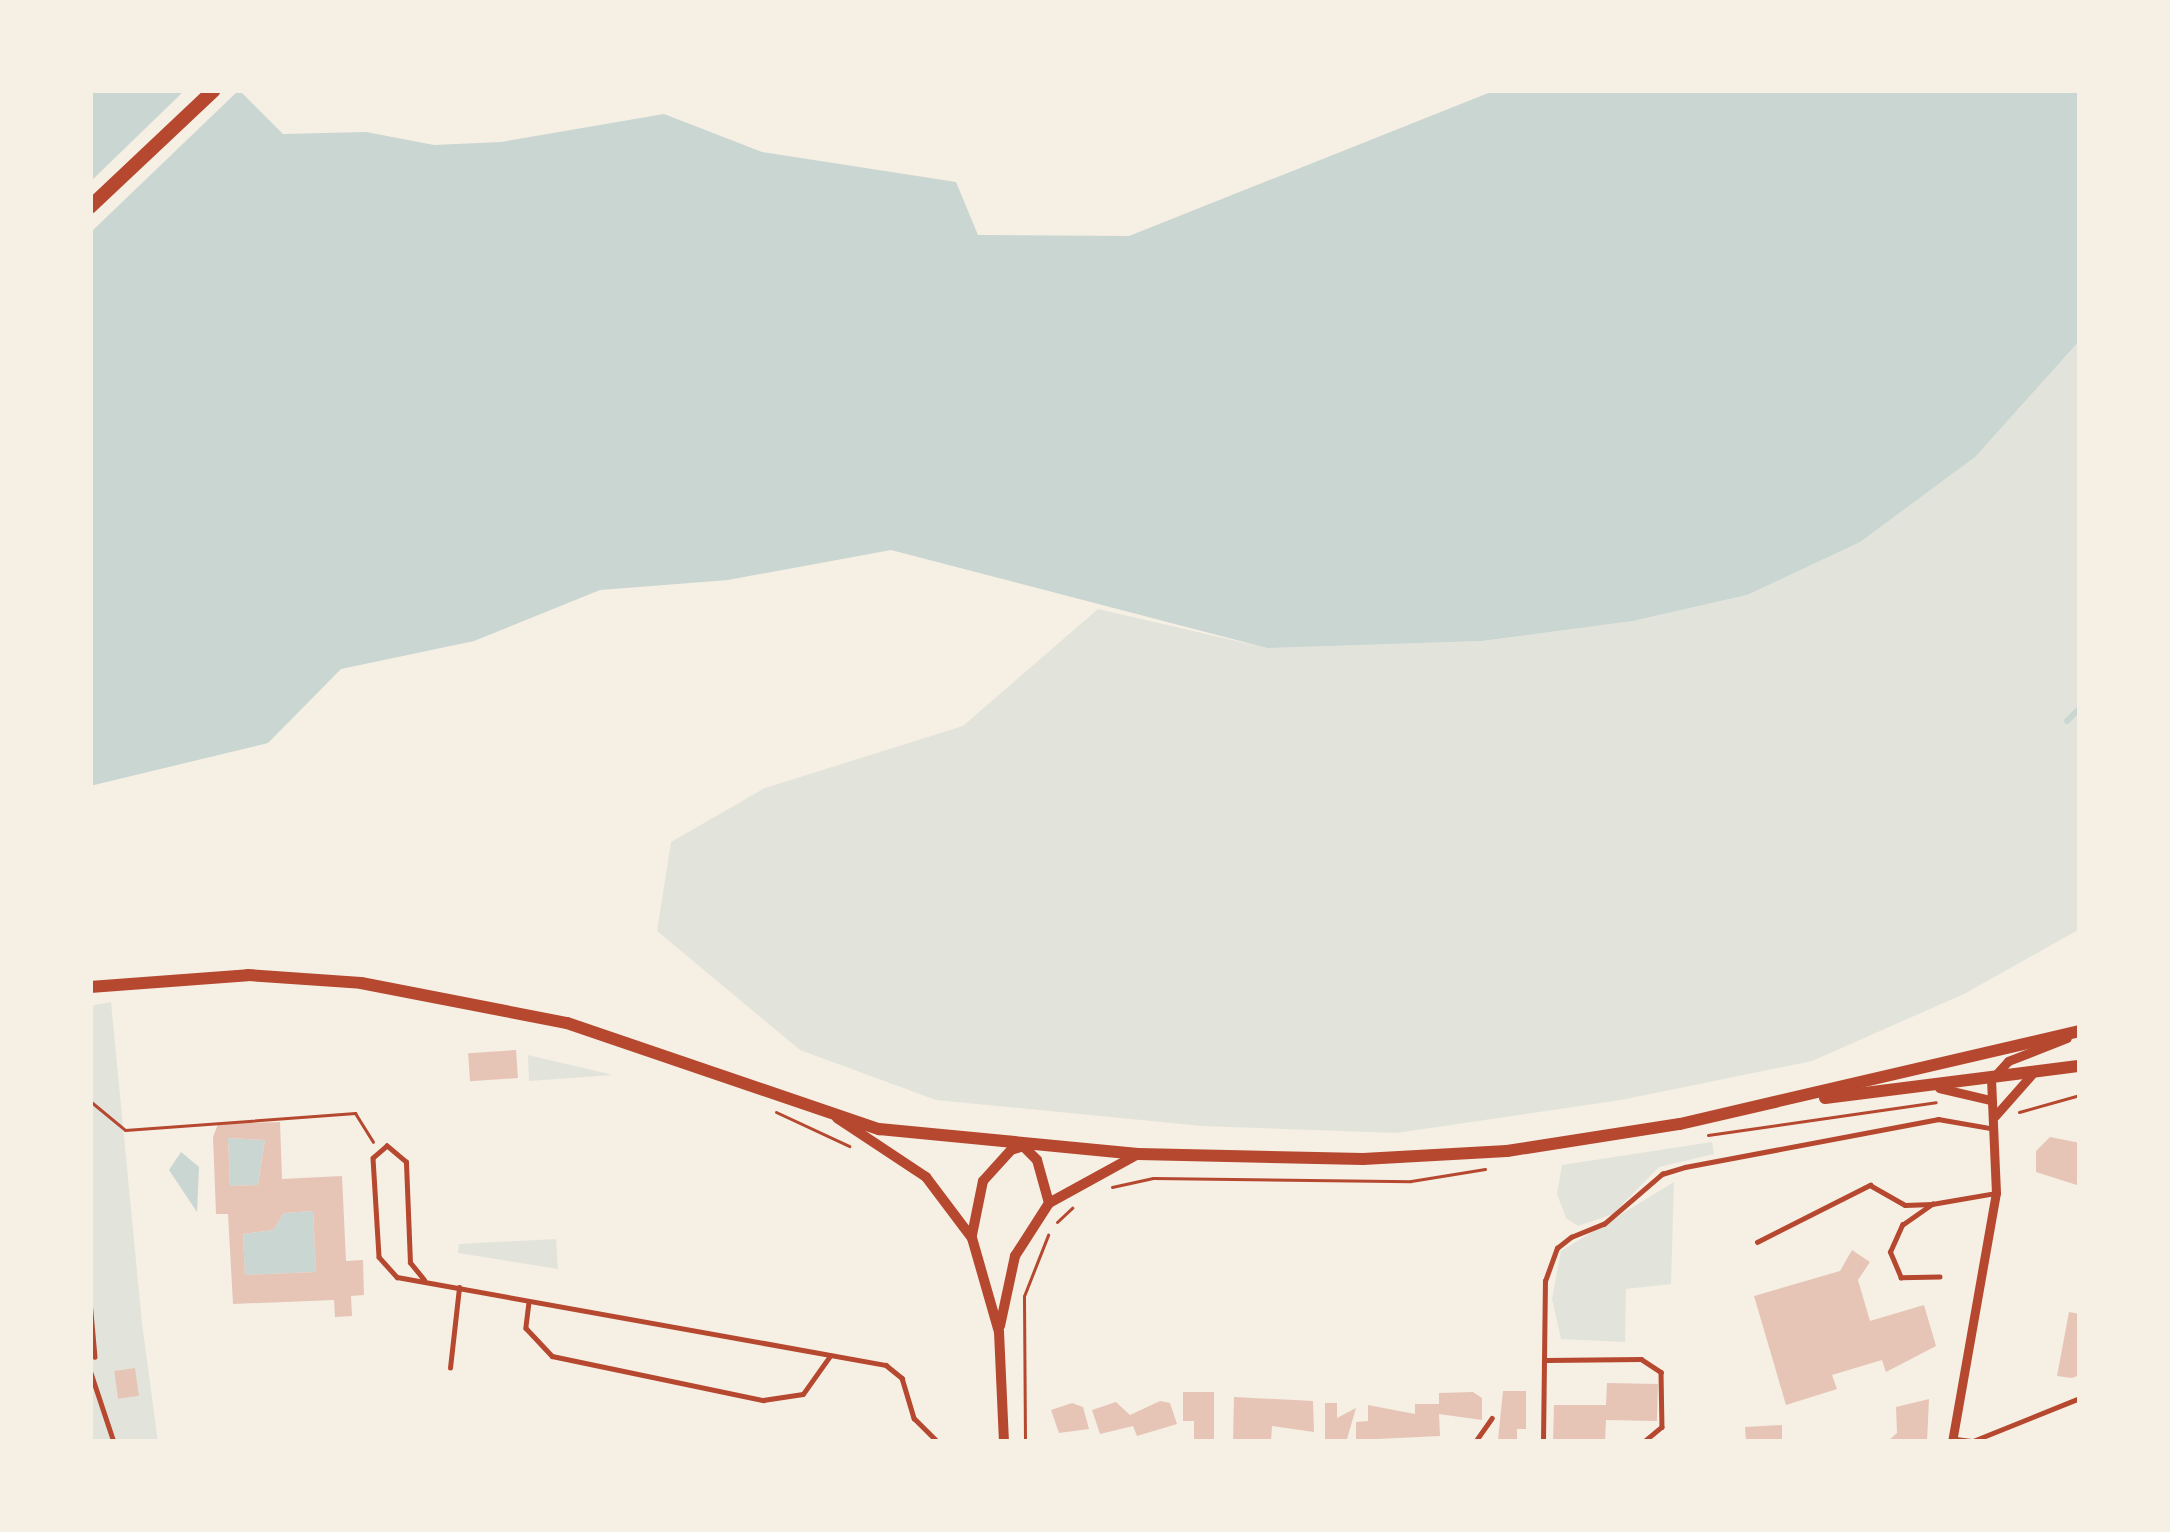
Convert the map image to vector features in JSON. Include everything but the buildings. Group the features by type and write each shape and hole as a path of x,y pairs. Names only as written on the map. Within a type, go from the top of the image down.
{"main road":[{"path":"90,208 214,90"},
{"path":"90,987 248,975 429,993 608,1035 837,1118 1023,1146 1138,1154 1465,1155 1800,1100 1939,1088 2080,1066"},
{"path":"1800,1100 2080,1031"}],"street":[{"path":"1952,1440 1996,1193 1991,1080 2008,1061 2080,1031"},
{"path":"1995,1116 2032,1074"},
{"path":"1939,1088 1973,1090 1990,1100"},
{"path":"837,1118 926,1177 972,1238 999,1332 1004,1442"},
{"path":"972,1238 983,1181 998,1160 1023,1146 1045,1176 1049,1203"},
{"path":"999,1332 1015,1256 1049,1203 1138,1154"}],"lane":[{"path":"1543,1442 1545,1281 1557,1248 1604,1223 1662,1174 1938,1119 1995,1130"},
{"path":"424,1280 410,1263 406,1162 394,1147 378,1151 379,1257 398,1277 894,1369 914,1418 938,1442"},
{"path":"1757,1242 1870,1185 1905,1204 1996,1193"},
{"path":"1932,1204 1902,1226 1890,1252 1901,1278 1940,1276"},
{"path":"450,1368 459,1288"},
{"path":"90,1301 90,1373 114,1442"},
{"path":"529,1302 526,1328 552,1356 692,1385 789,1400 817,1382 830,1356"},
{"path":"1546,1360 1640,1359 1661,1372 1662,1427 1644,1442"},
{"path":"1952,1440 1973,1441 2080,1398"},
{"path":"1475,1442 1492,1418"}],"path":[{"path":"1995,1116 2080,1095"},
{"path":"90,1101 124,1130 355,1113 378,1151"},
{"path":"757,1104 853,1148"},
{"path":"1108,1188 1119,1185"},
{"path":"1025,1442 1024,1296 1054,1224 1079,1202"}],"shaded area":[{"path":"90,90 239,90 283,134 366,132 434,145 501,142 664,114 762,152 956,182 978,235 1129,236 1496,90 2080,90 2080,340 1975,457 1860,542 1747,595 1633,621 1482,641 1267,648 891,550 728,580 600,590 474,641 341,669 268,743 90,786"},
{"path":"2080,340 2080,929 1964,994 1812,1061 1621,1100 1396,1133 1202,1126 936,1100 800,1050 657,931 671,842 765,788 963,726 1098,609 1267,648 1482,641 1633,621 1747,595 2042,379"},
{"path":"111,1002 158,1442 90,1442 90,1006"},
{"path":"528,1055 613,1075 529,1081"},
{"path":"228,1138 265,1140 258,1185 230,1186"},
{"path":"1712,1142 1714,1154 1659,1167 1613,1214 1578,1226 1566,1218 1557,1194 1562,1165"},
{"path":"181,1152 199,1167 197,1212 169,1170"},
{"path":"1674,1182 1671,1284 1626,1289 1625,1342 1561,1339 1552,1299 1561,1251"},
{"path":"313,1211 316,1272 245,1275 243,1234 273,1230 284,1213"},
{"path":"556,1239 558,1269 458,1253 459,1244"}],"pier":[{"path":"185,90 239,90 90,233 90,182"}],"waterway":[{"path":"2067,721 2080,708"}]}
